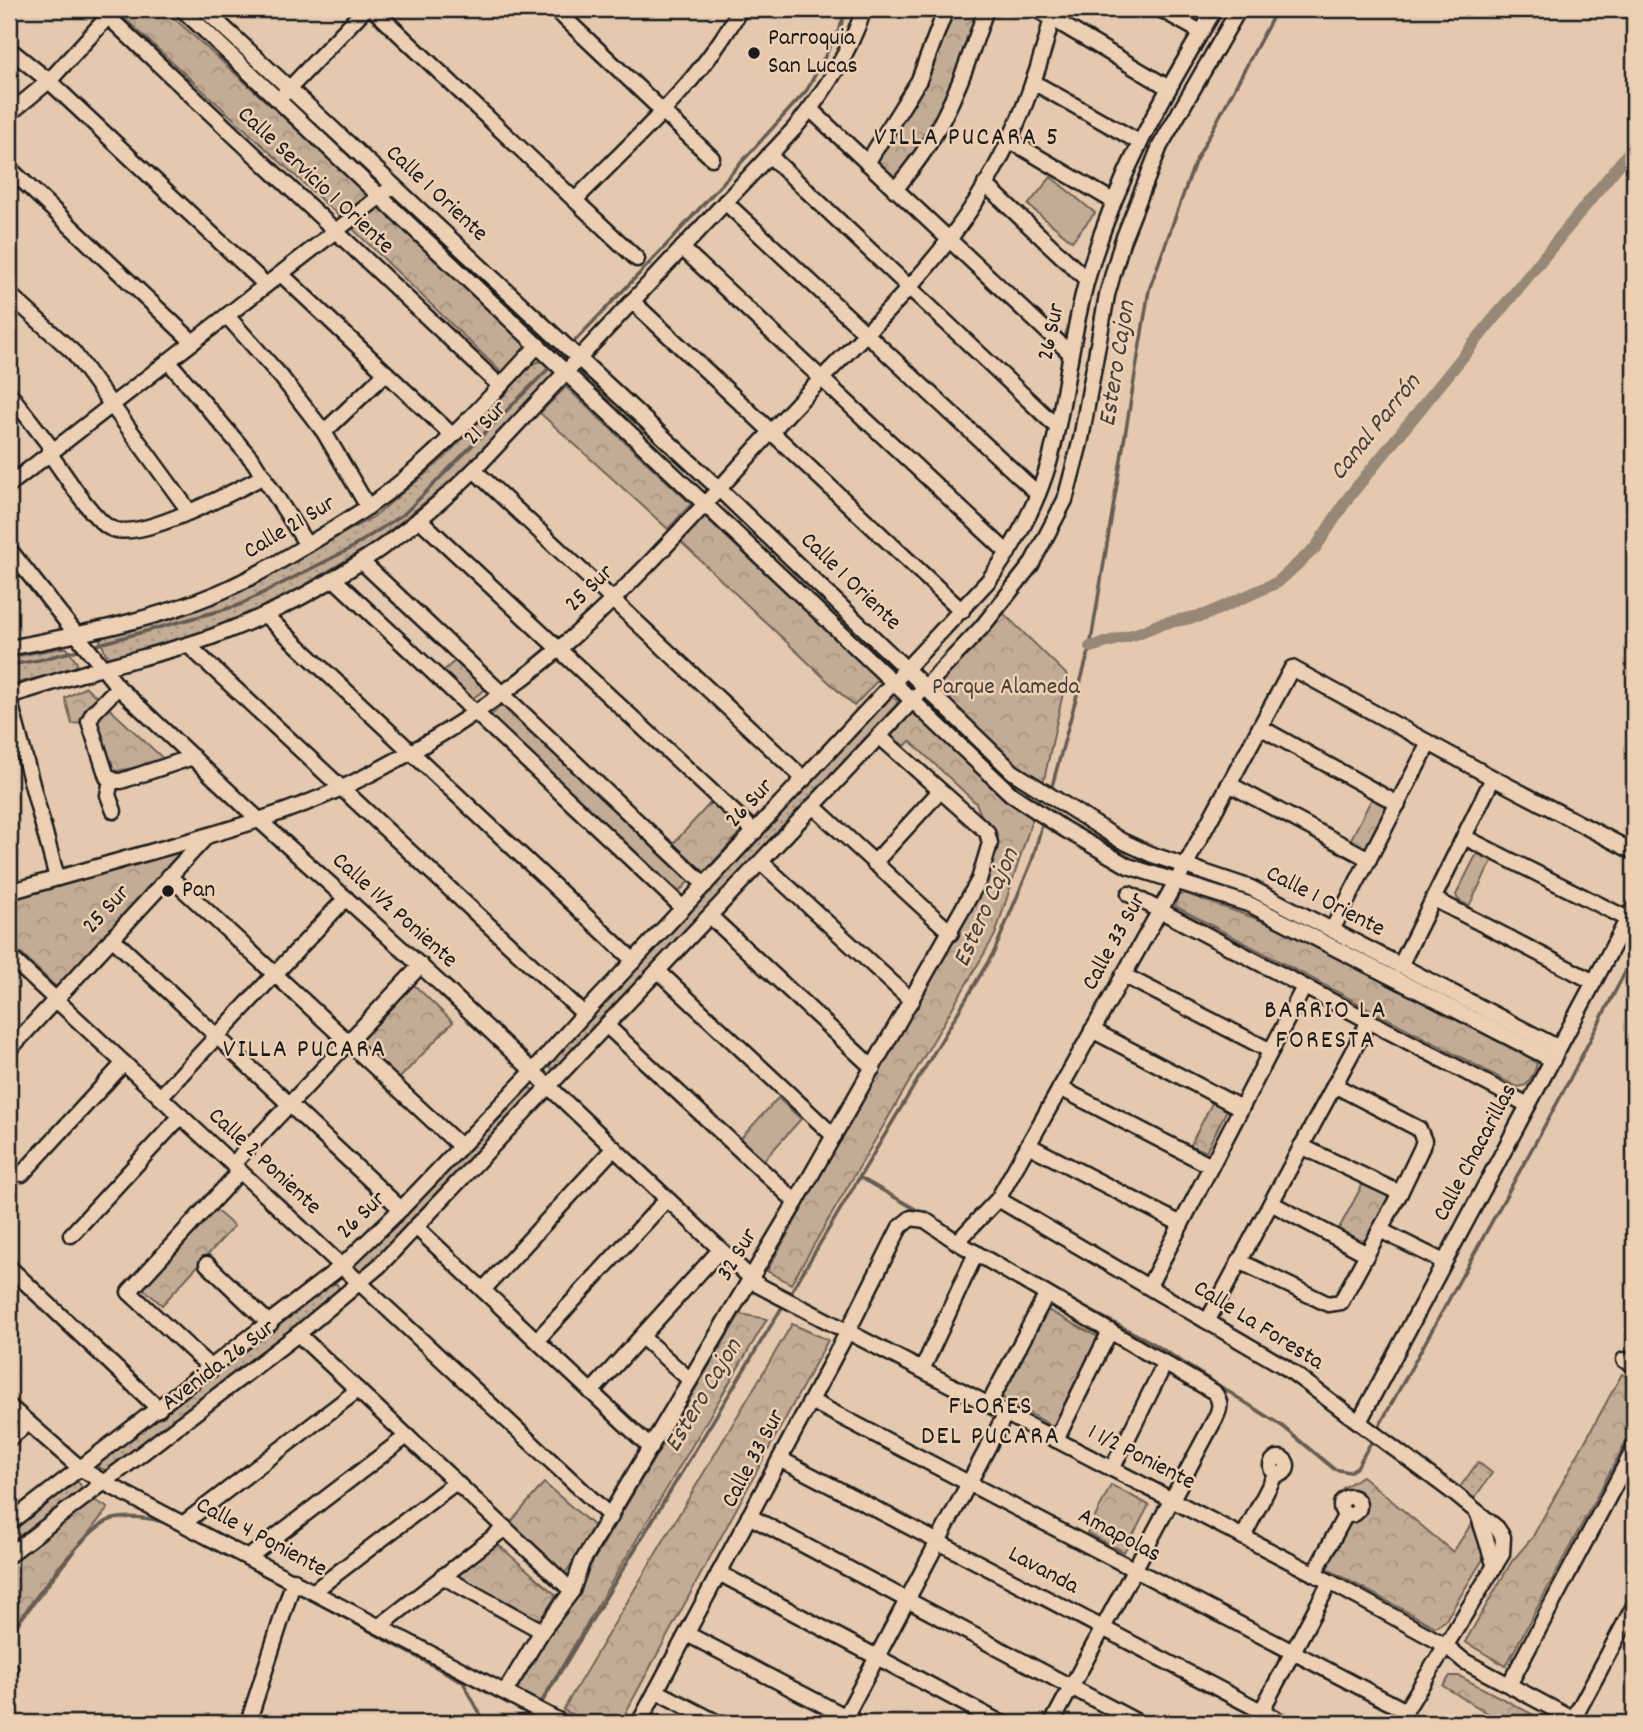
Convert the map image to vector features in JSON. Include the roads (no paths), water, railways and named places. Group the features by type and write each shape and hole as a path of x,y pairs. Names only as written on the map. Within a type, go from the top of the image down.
{"street":[{"name":"Calle 1 Oriente","path":"182,9 911,701 1024,804 1128,866 1251,905 1556,1054"},
{"name":"Calle 1 Oriente","path":"204,9 718,488 1013,772 1120,840 1150,854 1251,888 1400,966 1556,1054"},
{"path":"279,99 365,9"},
{"path":"373,9 637,259"},
{"path":"555,9 712,158"},
{"path":"575,200 711,57 740,9"},
{"name":"21 Sur","path":"9,697 100,664 188,645 265,615 334,579 419,519 474,470 571,352 632,301 810,109 840,64 864,9"},
{"path":"867,163 919,80 946,9"},
{"path":"895,190 924,152 945,115 986,9"},
{"path":"1036,9 1053,13 1169,88"},
{"path":"1160,9 1201,32"},
{"name":"26 Sur","path":"80,1468 342,1266 401,1209 962,611 1008,553 1038,494 1057,427 1087,280 1113,201 1139,142 1215,9"},
{"name":"26 Sur","path":"360,1283 416,1227 982,627 1023,575 1065,500 1081,439 1107,295 1122,242 1160,146 1239,9"},
{"path":"9,114 49,80 107,11"},
{"name":"Calle Servicio 1 Oriente","path":"107,11 500,386"},
{"name":"25 Sur","path":"9,1050 207,836 343,788 412,750 501,695 559,649 613,600 908,287 948,239 985,184 1009,140 1033,82 1053,13"},
{"path":"9,49 49,80 266,285"},
{"path":"1033,82 1139,142"},
{"path":"810,109 1070,353"},
{"path":"1009,140 1113,201"},
{"path":"769,155 1057,427"},
{"path":"9,168 193,342"},
{"path":"985,184 1087,280"},
{"path":"9,485 394,186"},
{"path":"725,202 1038,494"},
{"path":"682,248 1008,553"},
{"path":"281,274 452,435"},
{"path":"9,294 73,352 189,511"},
{"path":"632,301 962,611"},
{"path":"227,316 282,378 324,432 368,507"},
{"name":"Calle 21 Sur","path":"9,648 81,639 216,594 271,568 368,507 415,470 538,345"},
{"path":"168,361 264,476 307,545"},
{"path":"324,432 386,373"},
{"path":"9,393 102,523 122,532 136,530 189,511 264,476"},
{"path":"474,470 804,779"},
{"path":"419,519 755,832"},
{"name":"Calle 1½ Poniente","path":"9,549 118,687 258,820 421,965 750,1278 815,1314"},
{"path":"361,561 705,885"},
{"path":"334,579 683,908"},
{"path":"265,615 634,961"},
{"path":"188,645 584,1014"},
{"name":"Calle 33 Sur","path":"639,1723 848,1331 900,1227 911,1218 925,1220 962,1237 998,1199 1186,864 1292,668 1429,743"},
{"path":"118,687 93,713 89,721 104,773 111,780 121,781 192,757"},
{"path":"9,697 57,878"},
{"path":"1260,727 1398,804"},
{"path":"874,863 940,791 879,736"},
{"path":"1332,930 1429,743 1634,852"},
{"path":"1400,966 1493,778"},
{"path":"111,780 108,795 114,811"},
{"path":"1229,784 1369,859"},
{"name":"32 Sur","path":"505,1692 542,1631 572,1591 582,1562 796,1202 979,880 990,843 987,832 940,791"},
{"path":"813,806 951,933"},
{"path":"9,892 207,836"},
{"path":"1464,837 1631,913"},
{"path":"761,862 912,1001"},
{"path":"169,876 460,1146"},
{"path":"1129,894 1528,1105"},
{"path":"160,1097 346,898"},
{"path":"1434,899 1594,982"},
{"name":"Calle Chacarillas","path":"1363,1425 1444,1262 1631,913"},
{"path":"710,916 873,1068"},
{"path":"112,938 401,1209"},
{"name":"Calle 2 Poniente","path":"9,956 611,1517"},
{"path":"212,1368 129,1292 289,1104 421,965"},
{"path":"658,971 834,1136"},
{"path":"1123,975 1270,1051"},
{"path":"1149,1286 1304,987"},
{"path":"1208,1320 1369,1021"},
{"path":"606,1025 796,1202"},
{"path":"1092,1030 1241,1108"},
{"path":"22,1174 124,1063"},
{"path":"1239,1261 1332,1305 1341,1302 1400,1193 1421,1149 1422,1135 1413,1125 1334,1085"},
{"path":"1060,1088 1211,1166"},
{"path":"71,1235 181,1116"},
{"path":"1028,1145 1181,1224"},
{"path":"1301,1146 1400,1193"},
{"path":"483,1290 614,1149"},
{"path":"537,1340 667,1199"},
{"name":"Calle La Foresta","path":"998,1199 1285,1367 1463,1499 1478,1514 1494,1567 1445,1645"},
{"path":"1271,1203 1367,1254"},
{"path":"416,1227 651,1448"},
{"path":"1380,1230 1444,1262"},
{"path":"962,1237 976,1253 1214,1392 1219,1398 1219,1410 1052,1723"},
{"path":"592,1392 720,1250"},
{"path":"922,1370 976,1253"},
{"path":"207,1264 270,1324"},
{"path":"9,1266 159,1409"},
{"name":"Avenida 26 Sur","path":"103,1482 298,1334 360,1283"},
{"path":"989,1405 1046,1295"},
{"name":"1 1/2 Poniente","path":"815,1314 1330,1582 1445,1645 1464,1661 1576,1721"},
{"path":"1056,1440 1110,1331"},
{"path":"298,1334 572,1591"},
{"path":"642,1337 690,1380"},
{"path":"1112,1469 1165,1363"},
{"path":"184,1523 358,1390"},
{"name":"Amapolas","path":"811,1401 1292,1652 1402,1717"},
{"name":"Calle 4 Poniente","path":"9,1406 80,1468 103,1482 560,1721"},
{"path":"687,1634 848,1721 877,1657 1006,1413"},
{"path":"9,1440 28,1423"},
{"path":"249,1557 407,1436"},
{"path":"1508,1685 1634,1449"},
{"name":"Lavanda","path":"780,1459 1102,1628 1258,1717 1284,1723"},
{"path":"9,1524 80,1468"},
{"path":"1243,1536 1276,1473"},
{"path":"9,1555 103,1482"},
{"path":"314,1591 456,1482"},
{"path":"1314,1574 1346,1514"},
{"path":"749,1516 1139,1723"},
{"path":"380,1626 505,1528"},
{"path":"719,1573 1001,1723"},
{"path":"442,1576 542,1631"},
{"path":"248,1723 293,1580"},
{"path":"1258,1717 1330,1582"},
{"path":"1576,1721 1634,1606"},
{"path":"1402,1717 1445,1645"},
{"path":"656,1691 718,1723"}],"waterway":[{"path":"570,346 660,252 807,90 840,28 846,9"},
{"name":"Estero Cajon","path":"1051,790 1090,647 1149,290 1195,162 1277,9"},
{"name":"Canal Parrón","path":"1090,647 1160,624 1205,615 1278,582 1316,547 1348,498 1634,146"},
{"path":"92,646 237,606 348,550 405,513 553,364"},
{"path":"9,665 82,649"},
{"name":"Estero Cajon","path":"788,1297 994,952 1032,861 1043,821"},
{"path":"1377,1430 1561,1096 1634,955"},
{"path":"859,1177 924,1214"},
{"path":"934,1218 961,1235"},
{"path":"967,1239 981,1248"},
{"path":"1066,1298 1151,1342 1282,1426 1334,1469 1349,1472 1357,1467 1374,1437"},
{"name":"Estero Cajon","path":"539,1707 784,1304"},
{"path":"9,1636 57,1570 101,1525 126,1517 167,1523"},
{"path":"229,1556 274,1580"},
{"path":"300,1593 463,1682 485,1723"},
{"name":"Estero Cajon","path":"507,1723 532,1711"}],"place":[{"name":"Parroquia San Lucas","path":"754,53"},
{"name":"Pan","path":"168,891"}],"district":[{"name":"VILLA PUCARA 5","path":"967,138"},
{"name":"BARRIO LA FORESTA","path":"1326,1026"},
{"name":"VILLA PUCARA","path":"305,1050"},
{"name":"FLORES DEL PUCARA","path":"991,1422"}],"park label":[{"name":"Parque Alameda","path":"1006,688"}]}
